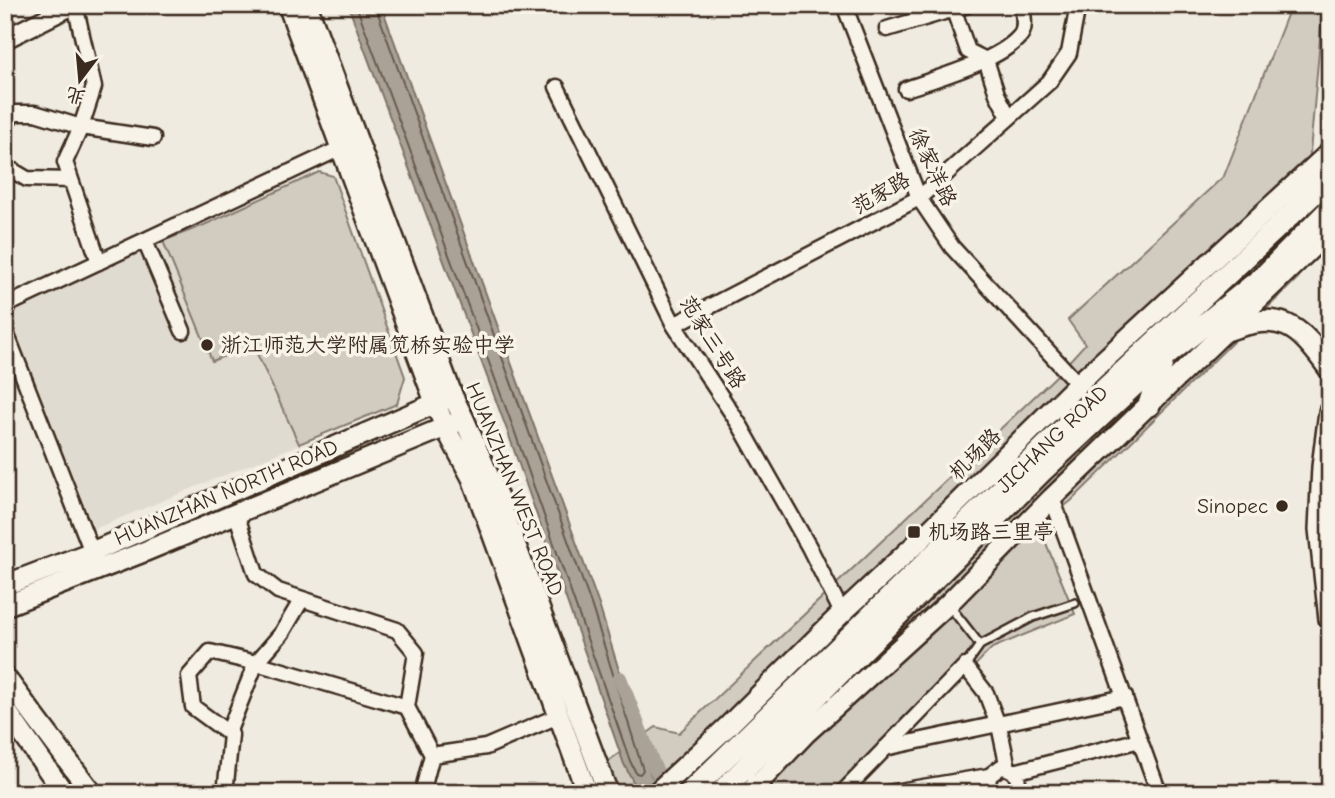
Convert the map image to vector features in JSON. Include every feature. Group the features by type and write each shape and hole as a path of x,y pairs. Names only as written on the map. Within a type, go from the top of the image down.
{"main road":[{"name":"HUANZHAN WEST ROAD","path":"288,5 341,148 444,400 464,419 497,495 608,793"},
{"name":"HUANZHAN WEST ROAD","path":"307,5 444,400 445,427 472,478 587,793"},
{"name":"机场路","path":"656,793 1078,384 1330,152"},
{"name":"JICHANG ROAD","path":"693,789 1095,398 1330,177"},
{"name":"JICHANG ROAD","path":"720,793 1042,471 1163,358 1262,277 1330,209"},
{"path":"749,793 806,733 948,604 1052,498 1330,230"},
{"path":"1224,331 1245,323 1264,320 1286,324 1304,336 1330,369"},
{"path":"1149,405 1163,358"},
{"name":"HUANZHAN NORTH ROAD","path":"5,586 92,552 444,400"},
{"path":"1330,412 1323,467 1320,529 1330,619"},
{"name":"HUANZHAN NORTH ROAD","path":"5,606 464,419"},
{"path":"5,677 92,793"},
{"path":"5,709 64,793"}],"street":[{"path":"5,39 74,5 94,87 81,127 65,162 99,262"},
{"name":"徐家洋路","path":"844,5 919,198 952,247 1078,384"},
{"path":"906,89 986,60 1020,36 1024,27 1023,5"},
{"name":"范家路","path":"674,325 919,198 1049,82 1069,53 1078,5"},
{"path":"887,29 958,7 968,51 986,60 997,94 1009,117"},
{"name":"范家三号路","path":"557,87 674,325 741,427 809,547 842,613"},
{"path":"5,125 13,113 35,113 81,127 153,138"},
{"path":"5,306 341,148"},
{"path":"5,166 27,179 71,180"},
{"path":"145,241 183,331"},
{"path":"5,330 92,552"},
{"path":"1052,498 1159,793"},
{"path":"236,513 256,575 278,591 397,630 416,653 407,707 432,755 422,793"},
{"path":"228,733 256,663 282,633 302,599"},
{"path":"225,793 231,735 193,706 189,677 210,652 407,707"},
{"path":"842,793 965,666 986,692 1011,770 1018,781 1015,793"},
{"path":"885,748 1125,697"},
{"path":"432,755 486,747 558,716"},
{"path":"887,793 989,776 996,769 1011,770 1140,740"},
{"path":"989,776 988,787 991,793"}],"lane":[{"path":"965,666 980,645 1033,617 1075,603"},
{"path":"948,604 980,645"}],"shaded area":[{"path":"1291,5 1323,5 1299,277 1071,501 1039,526 1075,614 992,648 851,793 563,793 656,727 679,733 1054,378 1085,344 1068,320 1224,176"},
{"name":"浙江师范大学附属笕桥实验中学","path":"319,172 333,176 405,377 397,404 94,529 9,314 163,241"},
{"path":"319,172 333,176 405,377 397,404 299,444 253,345 212,361 163,241"}],"water":[{"path":"348,5 381,5 599,605 651,775 663,793 639,793 624,764 507,430"}],"waterway":[{"path":"620,678 654,766 668,792"}],"place":[{"name":"浙江师范大学附属笕桥实验中学","path":"207,345"},
{"name":"Sinopec","path":"1282,506"},
{"name":"机场路三里亭","path":"914,532"}]}
